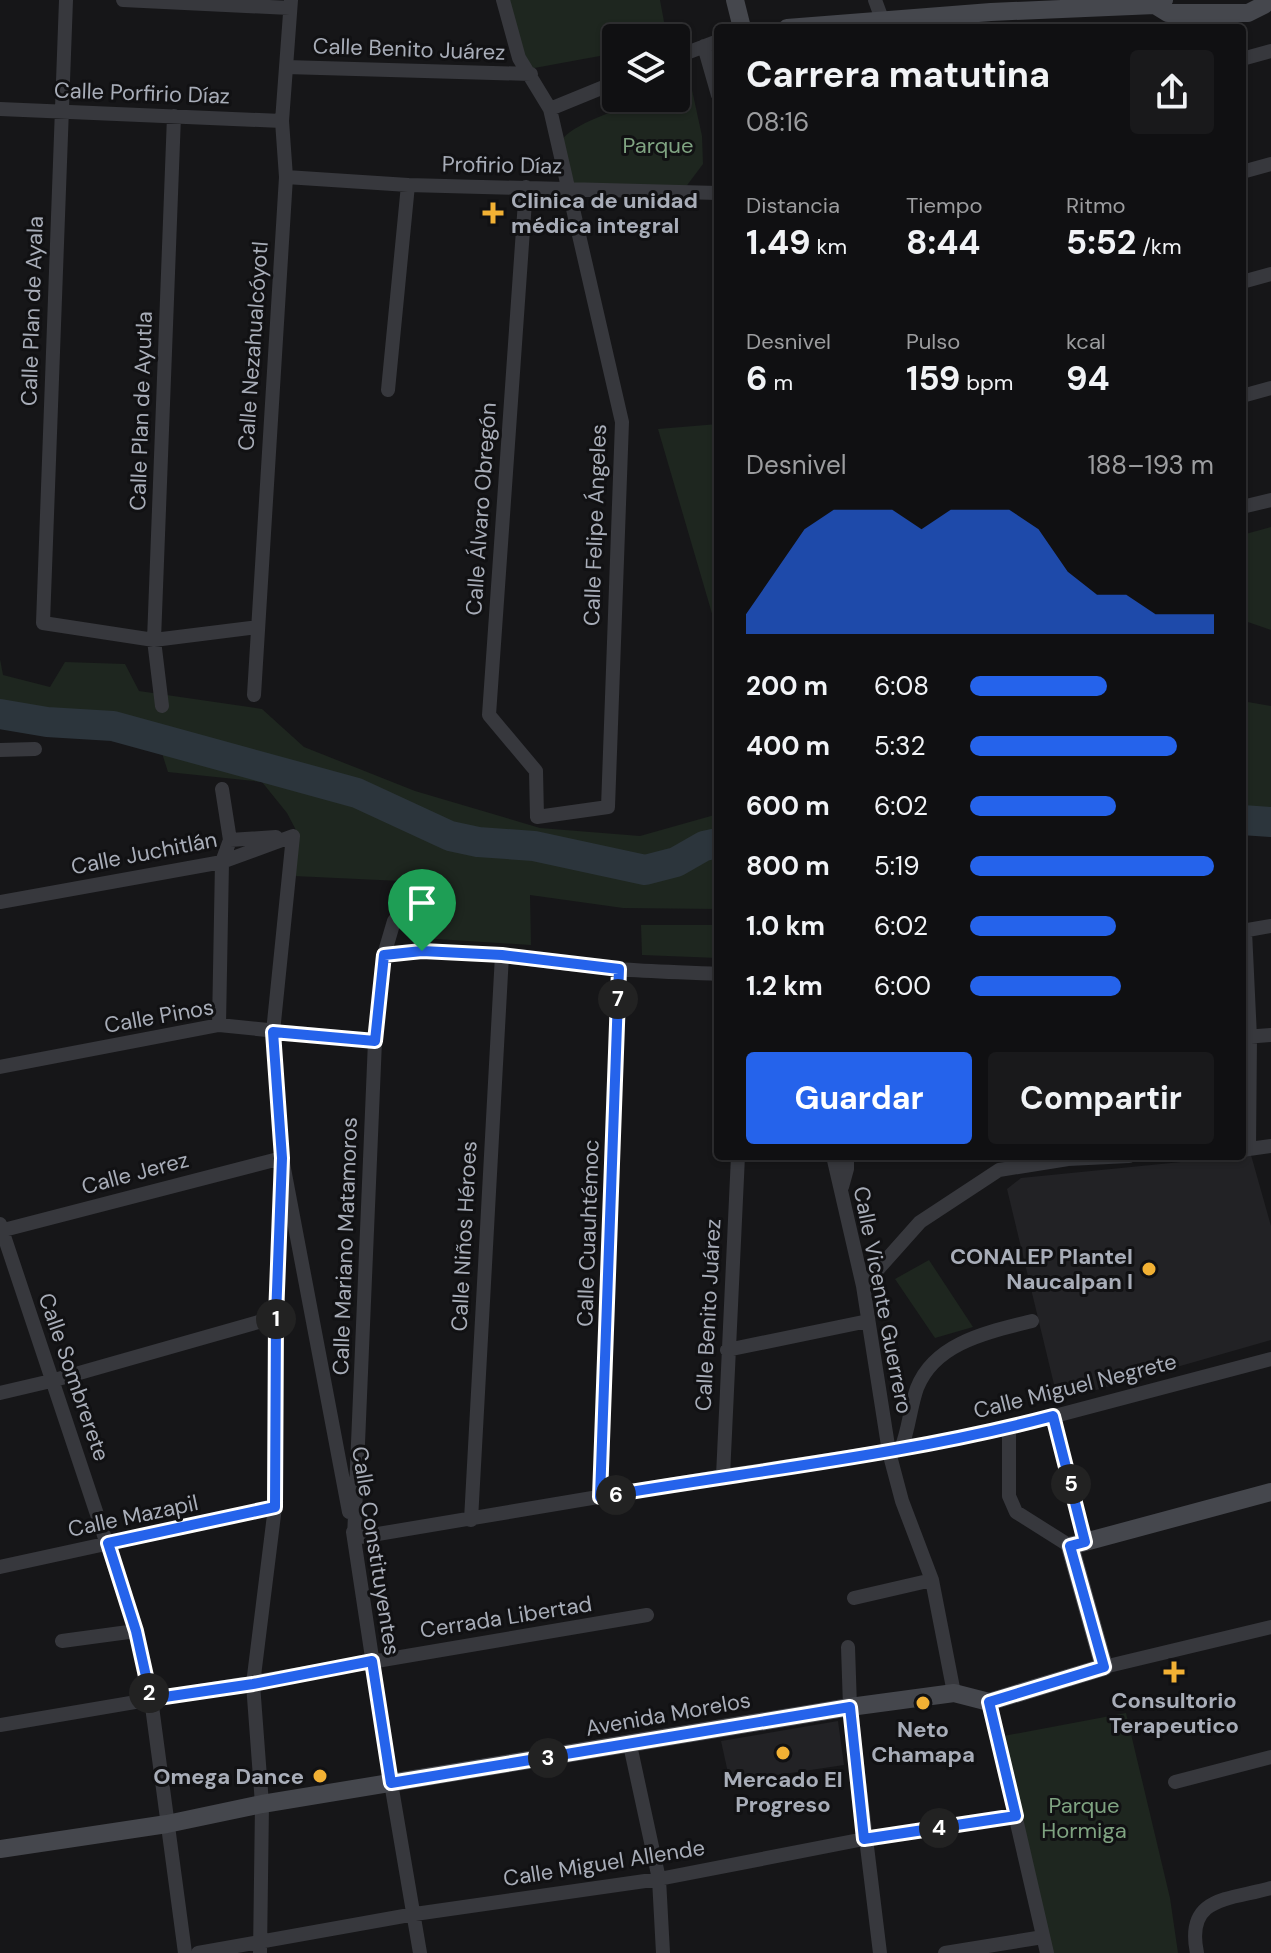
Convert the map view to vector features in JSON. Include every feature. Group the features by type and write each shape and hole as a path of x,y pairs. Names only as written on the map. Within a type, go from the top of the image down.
{"main road":[{"path":"735,0 741,24"},
{"path":"870,23 989,6 1160,3 1168,13 1248,13 1263,3"},
{"path":"989,1702 1104,1667 1078,1544 1271,1492"},
{"name":"Avenida Morelos","path":"0,1849 167,1824 262,1804 850,1707 954,1693 989,1702"}],"street":[{"name":"Calle Plan de Ayala","path":"66,0 43,623 154,640"},
{"path":"123,0 290,4"},
{"name":"Calle Felipe Ángeles","path":"503,0 519,58 550,109 622,422 608,807 537,817"},
{"path":"870,23 875,0"},
{"name":"Calle Nezahualcóyotl","path":"254,695 286,177 282,121 290,4"},
{"path":"690,52 711,44 714,66"},
{"path":"1246,58 1271,51"},
{"name":"Calle Benito Juárez","path":"286,67 531,74"},
{"path":"550,109 602,88"},
{"name":"Calle Porfirio Díaz","path":"0,109 282,121"},
{"name":"Calle Plan de Ayutla","path":"162,706 154,640 174,116"},
{"path":"1246,171 1271,164"},
{"name":"Profirio Díaz","path":"286,177 408,185 714,193"},
{"path":"388,390 408,185"},
{"name":"Calle Álvaro Obregón","path":"526,187 489,715 536,771 537,817"},
{"path":"1246,281 1271,274"},
{"path":"1246,395 1271,388"},
{"path":"1246,506 1271,500"},
{"path":"154,640 258,627"},
{"path":"0,750 35,749"},
{"path":"219,1025 222,862 230,840 222,789"},
{"path":"230,840 293,836 273,1032 282,1158 276,1317 275,1507 253,1684 262,1804 260,1947"},
{"name":"Calle Juchitlán","path":"0,902 222,862 293,836"},
{"name":"Calle Mariano Matamoros","path":"354,1538 375,1041 384,955 394,921 414,896"},
{"path":"1246,931 1271,926"},
{"path":"384,955 422,951 502,955 619,969 714,974"},
{"name":"Calle Niños Héroes","path":"471,1520 502,955"},
{"name":"Calle Cuauhtémoc","path":"600,1497 619,969"},
{"name":"Calle Pinos","path":"0,1067 219,1025 375,1041"},
{"path":"1246,1037 1271,1035"},
{"path":"1246,1150 1271,1146"},
{"name":"Calle Jerez","path":"1,1228 282,1158"},
{"name":"Calle Constituyentes","path":"282,1158 354,1538 420,1953"},
{"name":"Calle Benito Juárez","path":"723,1476 738,1160"},
{"name":"Calle Vicente Guerrero","path":"834,1160 863,1286 902,1501 932,1580 954,1693"},
{"path":"841,1191 847,1160"},
{"path":"863,1286 920,1222 999,1170 1062,1160"},
{"name":"Calle Sombrerete","path":"1,1228 136,1631 151,1699 185,1953"},
{"path":"0,1393 276,1317"},
{"path":"727,1350 868,1321"},
{"path":"895,1451 909,1428 918,1385 936,1359 973,1338 1032,1321"},
{"name":"Calle Miguel Negrete","path":"354,1538 723,1476 895,1451 1009,1428 1271,1359"},
{"path":"1053,1416 1078,1544"},
{"path":"1009,1428 1009,1496 1016,1512 1078,1544"},
{"name":"Calle Mazapil","path":"0,1567 275,1507"},
{"path":"854,1598 932,1580"},
{"name":"Cerrada Libertad","path":"0,1725 647,1615"},
{"path":"1104,1667 1271,1627"},
{"path":"62,1641 136,1631"},
{"path":"848,1647 850,1707 880,1953"},
{"path":"989,1702 1047,1953"},
{"path":"630,1745 659,1879 663,1953"},
{"path":"1175,1782 1271,1757"},
{"name":"Calle Miguel Allende","path":"198,1953 260,1947 415,1914 659,1879 864,1839 1016,1816"},
{"path":"1197,1953 1195,1923 1200,1912 1210,1905 1271,1888"},
{"path":"945,1953 1043,1937"}],"shaded area":[{"name":"CONALEP Plantel Naucalpan I","path":"1251,1155 1271,1226 1271,1340 1058,1401 1007,1189 1021,1178 1201,1160 1246,1160 1246,1156"},
{"name":"Mercado El Progreso","path":"838,1721 844,1765 730,1782 721,1741"}],"green space":[{"path":"504,0 660,0 664,24 602,24 602,56 518,71"},
{"name":"Parque","path":"690,90 702,136 703,164 685,188 575,186 561,141 569,133 612,112 690,112"},
{"path":"714,424 714,620 658,429"},
{"path":"1271,527 1271,630 1246,621 1246,534"},
{"path":"0,659 3,675 50,687 65,662 125,664 139,691 262,709 304,747 415,791 540,828 640,836 714,815 714,909 623,908 530,895 531,945 421,938 422,882 294,876 297,832 287,813 262,782 168,772 161,750 89,736 0,729"},
{"path":"1246,702 1271,706 1271,831 1253,827 1246,834"},
{"path":"641,925 714,925 714,958 642,955"},
{"path":"929,1260 973,1327 935,1338 895,1279"},
{"name":"Parque Hormiga","path":"1126,1713 1170,1898 1178,1953 1051,1953 998,1737"}],"waterway":[{"path":"0,714 47,722 113,726 357,793 450,836 478,842 534,846 645,870 676,862 714,844"},
{"path":"1246,820 1271,822"}],"place":[{"name":"Clinica de unidad médica integral","path":"493,213"},
{"name":"CONALEP Plantel Naucalpan I","path":"1149,1269"},
{"name":"Consultorio Terapeutico","path":"1174,1672"},
{"name":"Neto Chamapa","path":"923,1703"},
{"name":"Mercado El Progreso","path":"783,1753"},
{"name":"Omega Dance","path":"320,1776"}],"route":[{"path":"422,951 502,955 619,969 600,1497 889,1452 1053,1416 1085,1542 1070,1546 1104,1667 989,1702 1016,1816 864,1839 850,1707 391,1783 372,1661 253,1684 151,1699 136,1631 108,1543 275,1507 276,1317 282,1158 273,1032 375,1041 384,955 422,951"}]}
